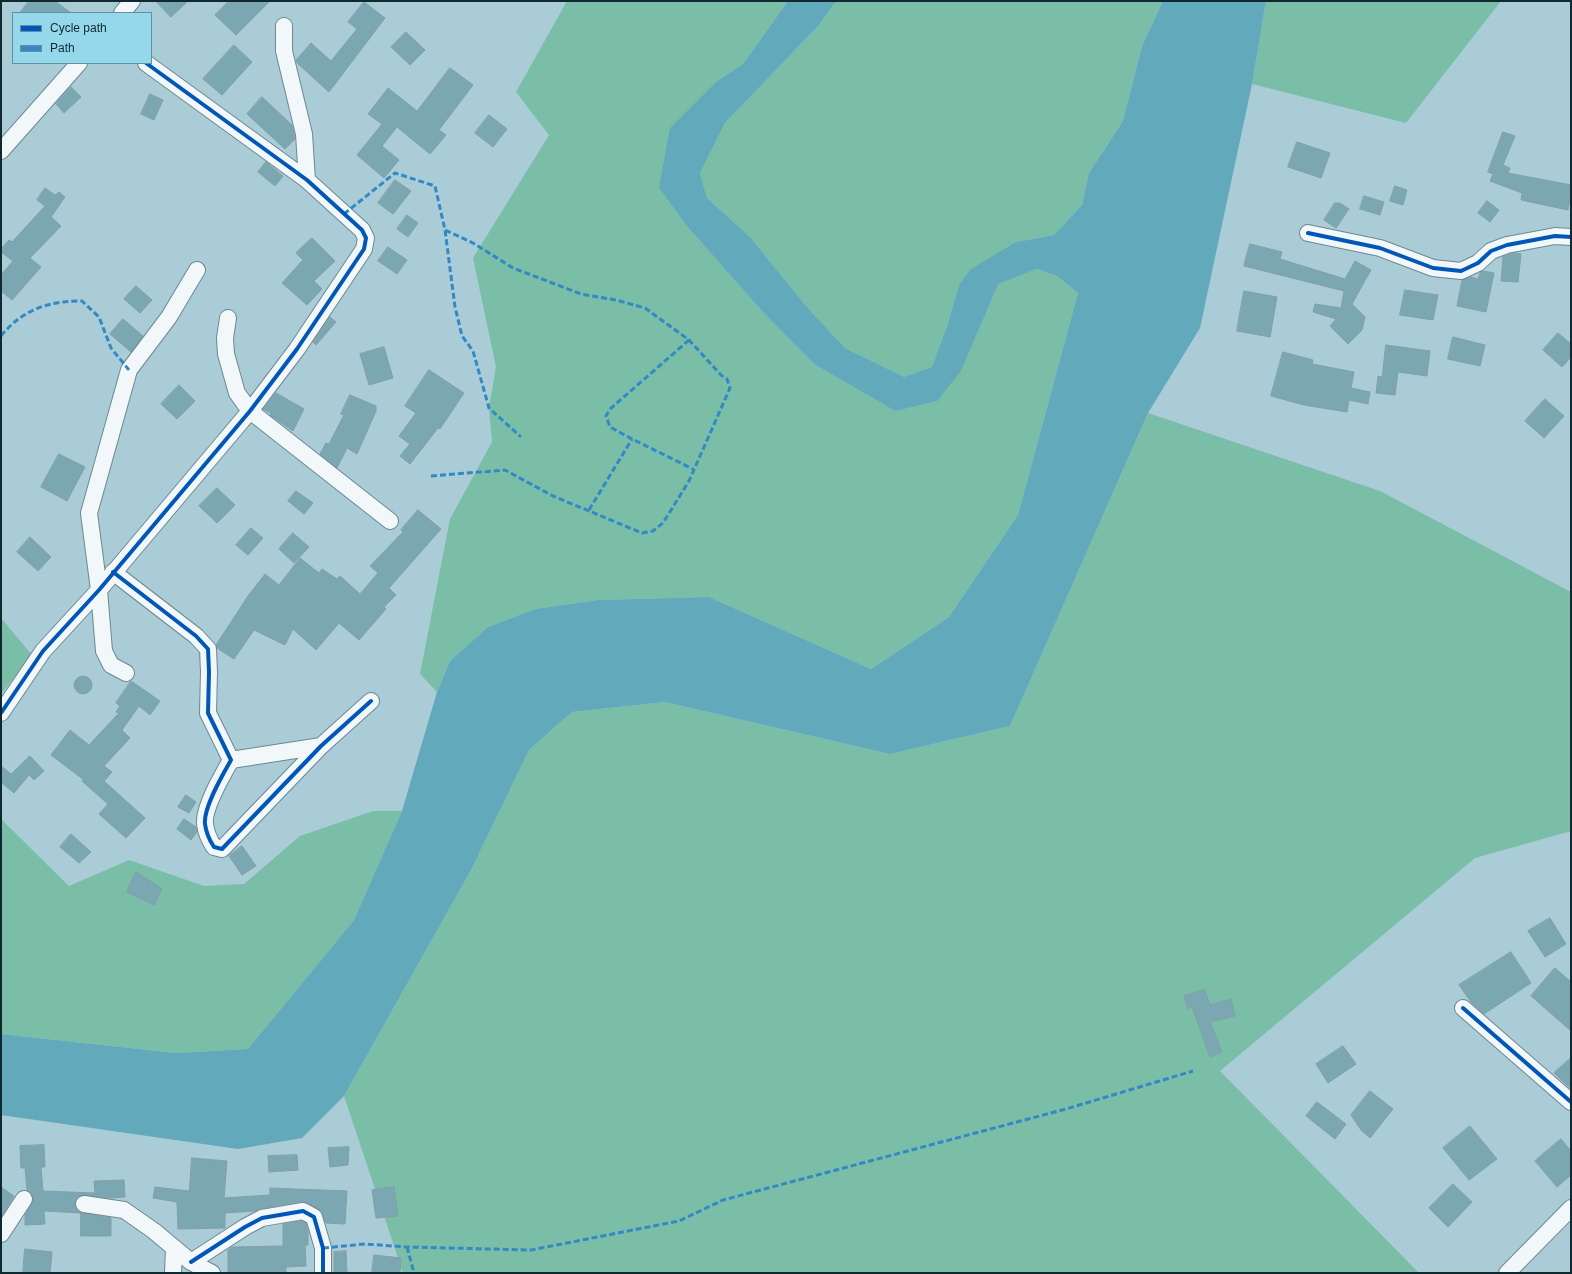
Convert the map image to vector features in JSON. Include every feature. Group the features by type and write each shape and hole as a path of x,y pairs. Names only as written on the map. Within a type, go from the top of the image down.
{"street":[{"path":"123,12 132,1"},
{"path":"284,26 284,51 304,134 307,180"},
{"path":"1,151 78,64"},
{"path":"1,713 42,651 99,590 250,411 297,349 364,249 366,238 362,230 307,180 147,64"},
{"path":"1308,233 1380,248 1433,268 1460,271 1478,263 1491,251 1508,245 1555,236 1571,237"},
{"path":"126,673 111,665 104,651 99,590 89,513 129,370 169,317 196,270"},
{"path":"228,318 225,338 226,354 237,393 250,411 390,522"},
{"path":"113,572 196,636 208,649 208,713 231,760"},
{"path":"231,760 210,800 205,823 214,847 222,849 320,746 371,701"},
{"path":"231,760 320,746"},
{"path":"1463,1008 1571,1102"},
{"path":"1,1234 24,1199"},
{"path":"84,1204 124,1210 154,1231 191,1262 212,1273"},
{"path":"1507,1273 1571,1208"},
{"path":"191,1262 262,1218 303,1211 314,1217 323,1248 323,1273"},
{"path":"173,1273 174,1248"}],"green space":[{"path":"567,1 788,1 743,64 717,81 659,188 686,225 762,311 814,364 895,411 961,371 997,284 1037,269 1057,276 1078,293 1018,515 949,617 871,669 709,597 598,600 535,609 488,627 450,661 437,692 420,674 450,519 492,442 489,408 496,367 473,258 549,135 516,92"},
{"path":"836,1 1163,1 1142,46 1123,121 1089,173 1082,205 1054,235 1016,242 959,285 947,326 932,367 904,377 845,348 806,306 750,237 707,198 700,173 725,123 819,25"},
{"path":"1266,1 1501,1 1406,123 1252,84"},
{"path":"1148,413 1380,491 1571,592 1571,831 1475,858 1220,1071 1419,1273 403,1273 344,1096 471,870 529,750 572,712 665,702 890,754 1010,726"},
{"path":"1,618 32,655 1,694"},
{"path":"373,811 402,811 354,920 248,1049 175,1053 1,1034 1,819 69,886 129,860 204,886 244,884 300,836"}],"water":[{"path":"788,1 836,1 819,25 725,123 700,173 707,198 750,237 806,306 845,348 904,377 932,367 947,326 959,285 971,269 1016,242 1054,235 1082,205 1089,173 1123,121 1142,46 1163,1 1266,1 1252,84 1200,328 1148,413 1010,726 890,754 665,702 572,712 529,750 471,870 344,1096 302,1138 238,1149 1,1115 1,1034 175,1053 248,1049 354,920 402,811 437,692 450,661 488,627 535,609 598,600 709,597 871,669 949,617 1018,515 1078,293 1057,276 1037,269 998,284 961,371 937,401 895,411 814,364 762,311 686,225 659,188 670,128 717,81 743,64"}],"building":[{"path":"29,1 55,1 70,12 21,12"},
{"path":"156,1 188,1 171,17"},
{"path":"229,1 270,1 236,35 215,15"},
{"path":"364,2 385,18 329,92 297,63 296,60 311,43 331,61 357,29 348,22"},
{"path":"406,32 425,50 410,65 391,47"},
{"path":"234,45 252,62 222,95 203,79"},
{"path":"450,68 473,85 439,130 446,135 430,154 397,127 382,146 399,160 384,178 357,155 382,124 368,114 388,88 417,111"},
{"path":"71,87 81,97 64,113 56,104"},
{"path":"150,94 163,100 154,120 141,114"},
{"path":"262,97 292,125 295,139 285,149 247,114"},
{"path":"489,115 507,129 493,147 475,133"},
{"path":"1503,132 1515,136 1503,165 1510,168 1508,173 1571,185 1568,210 1521,200 1522,193 1490,181 1493,174 1488,172"},
{"path":"1297,142 1330,153 1321,178 1288,167"},
{"path":"266,162 283,176 275,186 258,172"},
{"path":"395,180 411,191 393,214 378,203"},
{"path":"1395,186 1407,190 1403,205 1390,201"},
{"path":"45,188 55,195 59,192 65,197 51,217 61,226 30,258 41,267 12,300 1,291 1,275 13,261 1,252 1,249 9,240 12,242 45,206 37,200"},
{"path":"1364,196 1384,202 1380,215 1360,209"},
{"path":"1487,201 1499,210 1490,222 1478,213"},
{"path":"1335,203 1340,203 1349,209 1336,228 1324,220"},
{"path":"407,215 418,223 408,237 397,229"},
{"path":"312,238 335,261 314,281 322,289 307,305 282,283 303,260 296,253"},
{"path":"1250,244 1282,252 1280,259 1345,279 1355,261 1371,270 1352,304 1365,317 1362,330 1348,344 1330,326 1336,319 1313,312 1315,304 1341,308 1344,291 1244,266"},
{"path":"388,247 407,260 397,274 378,261"},
{"path":"1515,253 1521,254 1518,282 1501,281 1503,257"},
{"path":"1483,271 1494,273 1486,312 1457,306 1462,280 1471,277 1478,279 1480,273"},
{"path":"136,286 152,300 140,313 124,299"},
{"path":"1405,290 1438,295 1433,320 1400,315"},
{"path":"1244,291 1277,297 1270,337 1237,331"},
{"path":"330,317 336,322 316,345 313,342"},
{"path":"123,319 143,336 131,352 110,334"},
{"path":"1558,333 1571,344 1571,357 1562,367 1543,350"},
{"path":"1453,337 1485,345 1480,366 1448,359"},
{"path":"1386,345 1430,351 1427,376 1398,372 1395,395 1376,393 1378,376 1382,377"},
{"path":"384,347 393,378 369,385 360,354"},
{"path":"1283,352 1313,360 1312,364 1354,372 1351,388 1370,392 1368,404 1349,400 1347,412 1304,405 1271,396"},
{"path":"429,370 464,393 440,429 438,428 410,464 400,456 410,444 399,436 416,413 405,406"},
{"path":"179,385 195,401 177,419 161,404"},
{"path":"276,393 304,409 293,431 270,415 271,413 263,409"},
{"path":"350,395 376,406 376,411 357,454 347,448 337,468 320,454 326,443 329,444 344,415 341,414"},
{"path":"1545,399 1564,416 1544,438 1525,421"},
{"path":"59,454 85,467 67,501 41,487"},
{"path":"217,488 235,505 217,523 199,506"},
{"path":"296,491 313,503 304,514 288,501"},
{"path":"418,510 441,529 389,588 396,595 384,607 386,609 359,640 339,623 316,650 293,629 285,645 254,630 234,659 217,648 216,645 248,596 265,574 279,585 300,558 319,573 322,569 337,579 340,576 360,594 378,573 370,566 403,532 401,530"},
{"path":"251,528 263,538 248,555 236,545"},
{"path":"293,533 309,547 294,563 279,549"},
{"path":"30,537 51,557 38,571 17,552"},
{"path":"83,676 89,679 92,685 89,691 83,694 77,691 74,685 77,679"},
{"path":"131,681 160,701 150,715 139,706 122,730 130,738 104,766 112,772 104,781 145,818 126,838 99,814 108,804 82,781 84,780 51,755 70,730 89,745 119,713 116,712 120,706 116,703"},
{"path":"30,756 44,771 34,780 29,775 14,793 1,782 1,766 11,774"},
{"path":"186,795 196,802 189,813 178,807"},
{"path":"184,819 196,827 197,832 191,840 177,829"},
{"path":"71,834 91,852 79,863 60,847"},
{"path":"242,846 256,866 242,875 229,856"},
{"path":"136,872 162,889 154,905 127,892"},
{"path":"1550,918 1566,944 1545,957 1528,931"},
{"path":"1511,952 1531,983 1484,1014 1471,1002 1459,985"},
{"path":"1555,968 1571,982 1571,1031 1531,996"},
{"path":"1205,990 1210,1005 1231,999 1235,1016 1210,1022 1222,1052 1210,1057 1192,1007 1188,1009 1184,996"},
{"path":"1343,1046 1356,1064 1328,1083 1316,1064"},
{"path":"1571,1058 1571,1089 1554,1073"},
{"path":"1370,1091 1393,1109 1370,1138 1361,1130 1351,1115"},
{"path":"1317,1102 1346,1124 1335,1139 1306,1116"},
{"path":"1470,1126 1497,1159 1469,1180 1443,1148"},
{"path":"1561,1139 1571,1151 1571,1175 1557,1187 1535,1161"},
{"path":"44,1145 45,1167 41,1167 43,1191 95,1193 94,1181 124,1180 125,1197 111,1198 81,1195 77,1198 75,1208 81,1213 44,1211 45,1224 25,1225 25,1215 33,1199 32,1194 27,1190 25,1168 21,1168 20,1146"},
{"path":"349,1147 348,1165 330,1167 328,1148"},
{"path":"297,1155 298,1170 269,1172 268,1156"},
{"path":"192,1158 227,1161 224,1198 270,1195 270,1188 347,1191 345,1224 326,1223 321,1211 308,1203 301,1202 255,1211 225,1213 225,1228 178,1229 177,1202 153,1198 155,1187 189,1191"},
{"path":"1453,1184 1472,1202 1448,1227 1429,1208"},
{"path":"1,1187 14,1196 1,1217"},
{"path":"394,1187 398,1216 376,1218 372,1190"},
{"path":"81,1213 111,1218 111,1236 81,1236"},
{"path":"301,1221 306,1223 308,1232 308,1245 305,1245 306,1266 286,1267 286,1273 228,1273 228,1250 232,1247 283,1246 283,1224"},
{"path":"25,1249 52,1252 50,1273 23,1273"},
{"path":"346,1251 347,1273 334,1273 334,1252"},
{"path":"374,1255 401,1258 400,1273 372,1273"}],"marked path":[{"path":"344,214 395,173 435,186 445,230 455,307 462,336 473,351 489,408 521,437"},
{"path":"431,476 505,470 553,496 642,533 653,531 663,523 689,481 730,388 727,379 721,375 689,340 645,308 616,300 581,294 513,268 473,243 445,230"},
{"path":"1,336 18,319 37,308 70,301 82,301 99,317 111,348 129,370"},
{"path":"689,340 610,409 606,416 610,427 693,469"},
{"path":"589,510 632,439"},
{"path":"323,1248 365,1244 407,1247 531,1250 679,1221 723,1200 1066,1109 1193,1071"},
{"path":"407,1247 414,1273"}],"cycle path":[{"path":"1,713 43,651 99,590 250,411 297,349 364,249 366,238 362,230 307,180 147,64"},
{"path":"1308,233 1380,248 1433,268 1461,271 1478,263 1491,251 1507,245 1555,236 1571,237"},
{"path":"113,572 196,636 208,649 208,713 231,760 214,791 205,817 206,830 214,847 222,849 321,746 371,701"},
{"path":"1463,1008 1571,1102"},
{"path":"191,1262 245,1227 262,1218 303,1211 314,1217 323,1248 323,1273"}]}
